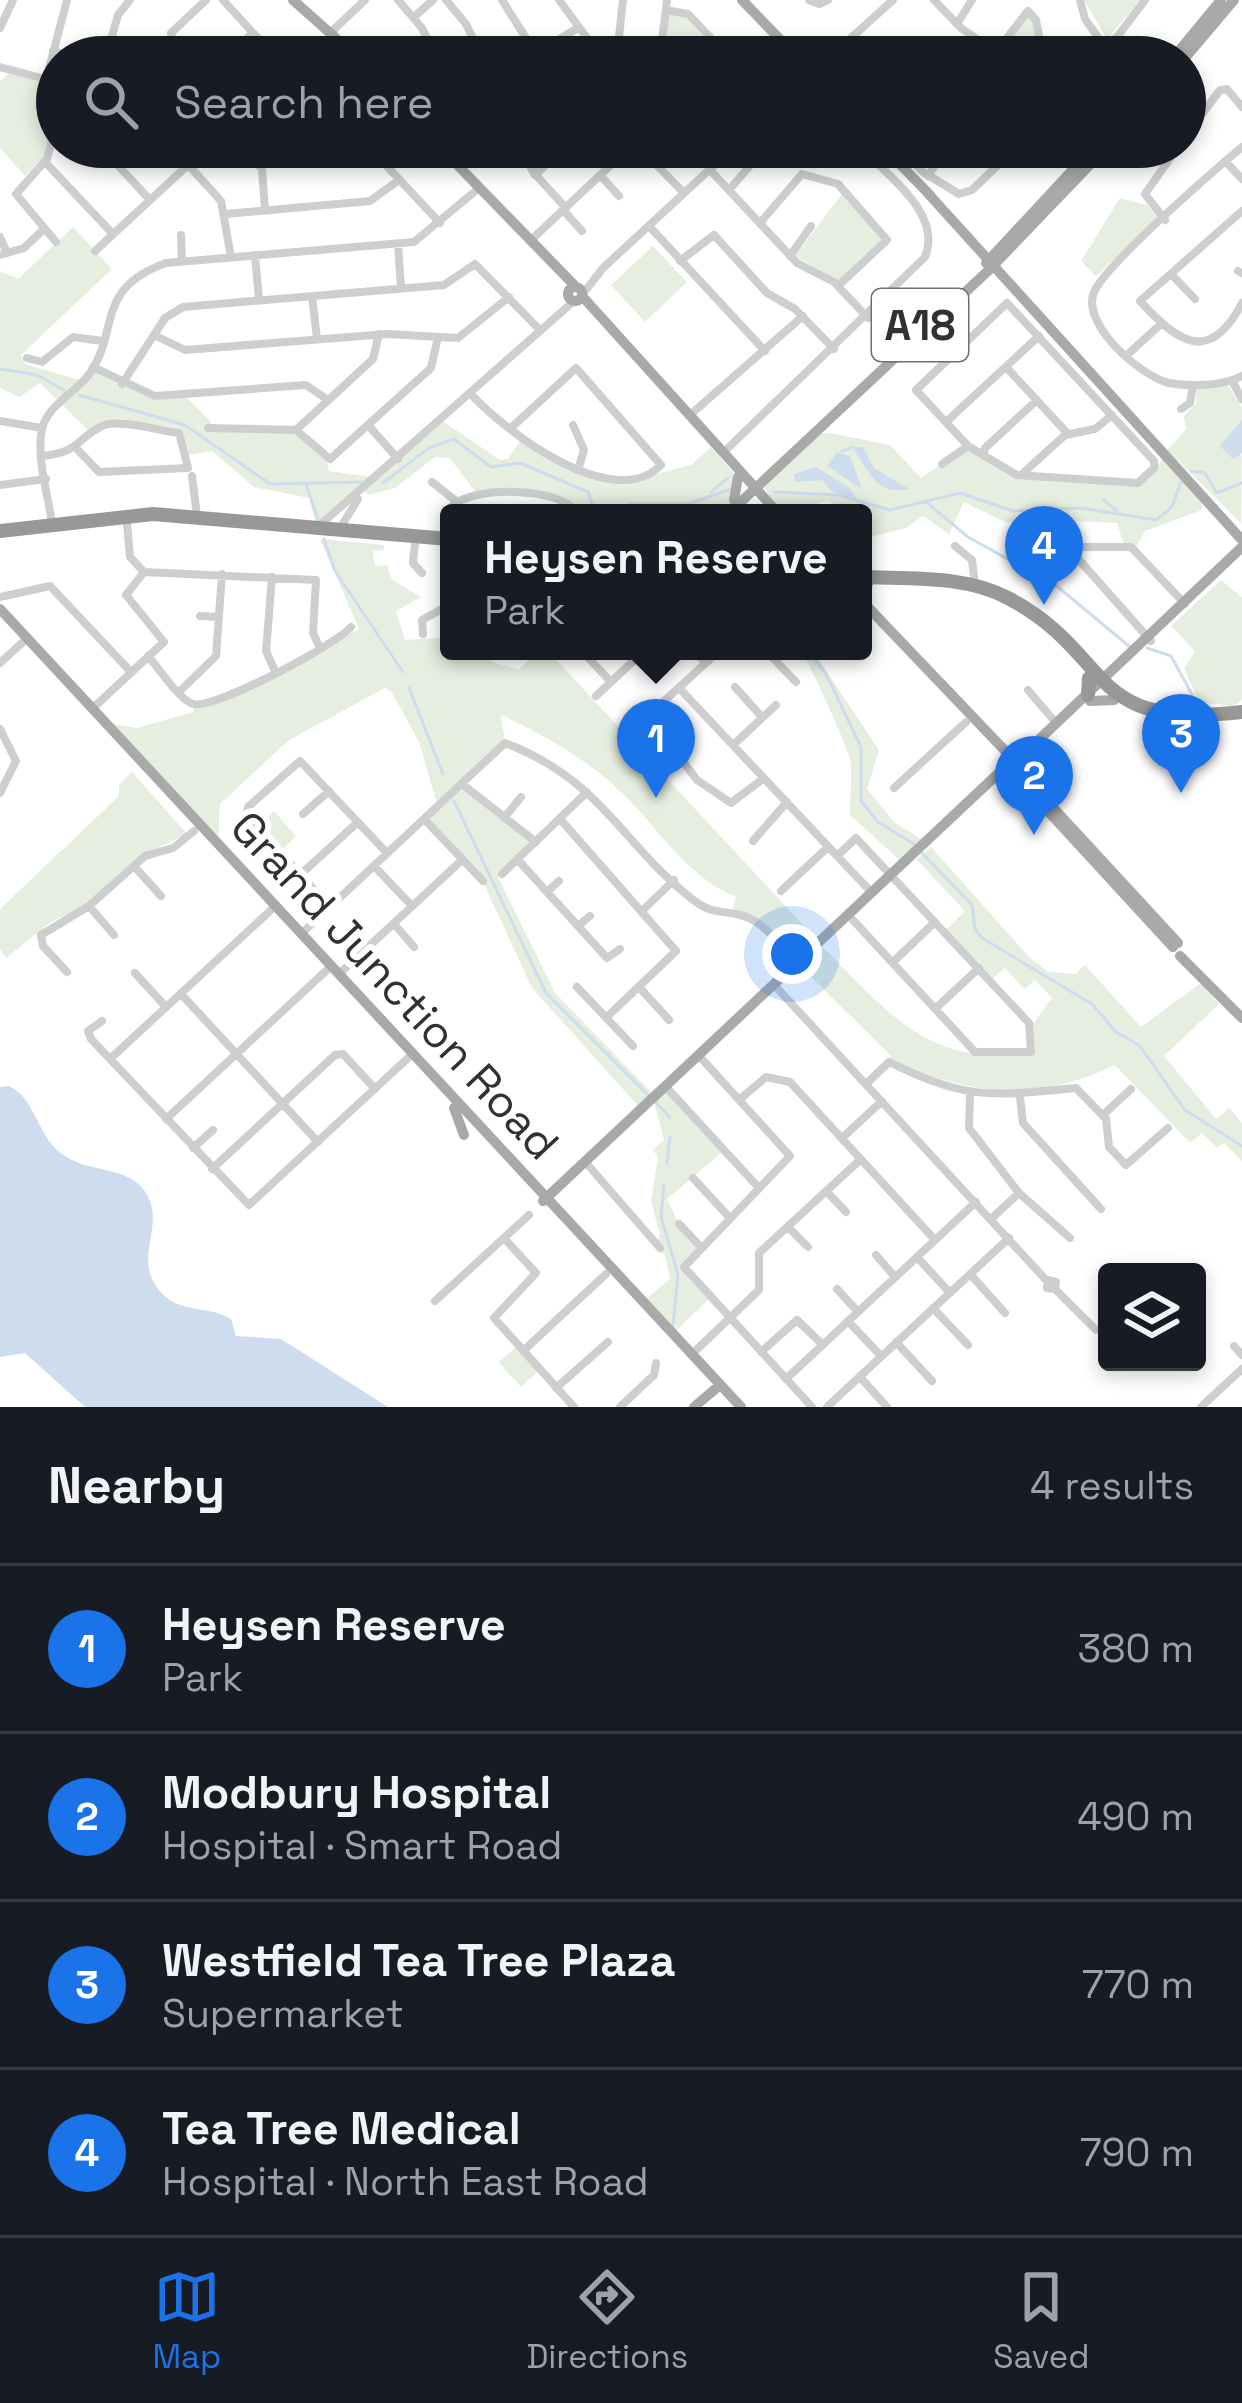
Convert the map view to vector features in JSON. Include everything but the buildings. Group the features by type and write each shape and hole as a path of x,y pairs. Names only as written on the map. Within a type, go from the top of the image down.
{"highway":[{"path":"0,535 121,515 346,527 415,544 440,543"},
{"path":"54,528 197,521 346,527 440,542"},
{"path":"872,583 979,590 1028,610 1102,685"},
{"path":"979,590 1102,685 1162,715 1212,720 1242,716"}],"main road":[{"path":"293,0 331,36"},
{"path":"745,0 780,36"},
{"path":"1191,36 1221,0"},
{"path":"1204,36 1234,0"},
{"path":"460,168 767,504"},
{"path":"904,168 1242,541"},
{"name":"A18","path":"1009,245 1076,168"},
{"name":"A18","path":"734,504 1086,168"},
{"path":"988,265 990,248 1009,245"},
{"path":"575,294 737,473 766,475 764,491 770,504"},
{"path":"729,504 737,473"},
{"path":"1216,574 1238,544 1225,520"},
{"path":"543,1202 1102,685 1216,574 1242,541"},
{"path":"1185,604 1242,541"},
{"name":"Grand Junction Road","path":"0,614 156,788 377,1016 474,1130 692,1354 714,1384"},
{"path":"872,617 1012,768"},
{"path":"872,617 1242,1014"},
{"path":"1012,768 1102,685"},
{"name":"Grand Junction Road","path":"332,970 474,1130 737,1407"},
{"path":"377,1016 388,1036"},
{"path":"543,1202 583,1166"},
{"path":"555,1210 560,1192 583,1166"},
{"path":"525,1178 544,1190 562,1183"},
{"path":"694,1407 714,1384"}],"street":[{"path":"0,28 13,0"},
{"path":"57,36 67,0"},
{"path":"112,36 119,13 130,0"},
{"path":"173,36 206,0"},
{"path":"223,0 257,36"},
{"path":"329,34 365,0"},
{"path":"398,0 424,36"},
{"path":"414,17 433,0"},
{"path":"446,0 472,36"},
{"path":"502,0 522,36"},
{"path":"559,0 584,36"},
{"path":"809,0 819,4 828,0"},
{"path":"872,0 882,11"},
{"path":"855,36 893,0"},
{"path":"934,0 972,36"},
{"path":"957,25 972,0"},
{"path":"1080,0 1085,19 1098,36"},
{"path":"1115,36 1145,0"},
{"path":"619,36 621,1"},
{"path":"662,36 666,5 688,14 709,36"},
{"path":"1012,36 1028,11 1035,17 1039,36"},
{"path":"565,36 577,29"},
{"path":"251,36 254,33"},
{"path":"0,80 2,68 36,77"},
{"path":"1206,109 1227,88 1242,106"},
{"path":"1242,147 1101,283 1090,307 1095,321 1127,355 1166,382 1193,385 1242,376"},
{"path":"1226,161 1242,179"},
{"path":"39,168 16,191 56,242"},
{"path":"51,168 113,234"},
{"path":"120,168 150,200"},
{"path":"95,251 185,168"},
{"path":"190,168 226,214 231,257"},
{"path":"259,168 265,210"},
{"path":"387,168 440,224"},
{"path":"532,168 582,231"},
{"path":"536,175 543,168"},
{"path":"529,242 608,168"},
{"path":"661,168 685,194"},
{"path":"729,190 748,168"},
{"path":"723,453 868,318 925,257 932,235 924,215 880,168"},
{"path":"920,168 953,193 967,193 994,168"},
{"path":"928,176 933,168"},
{"path":"1163,168 1144,194 1165,220"},
{"path":"313,528 346,527 362,492 710,170 790,256 838,285 868,318"},
{"path":"760,223 802,174 838,184 887,240 838,285"},
{"path":"600,176 619,196"},
{"path":"226,214 370,201 399,179"},
{"path":"54,528 42,428 93,367 119,296 146,271 182,261 419,240 479,188"},
{"path":"1242,211 1140,301 1178,338 1216,338 1242,303"},
{"path":"649,226 765,351"},
{"path":"790,256 811,226"},
{"path":"0,237 4,254 23,248 44,229"},
{"path":"181,236 182,261"},
{"path":"680,260 714,236 767,293 803,316 834,349"},
{"path":"398,244 401,288"},
{"path":"255,256 259,300"},
{"path":"122,384 166,317 183,307 448,284 476,264 538,329"},
{"path":"1171,274 1195,299"},
{"path":"312,296 316,339"},
{"path":"154,335 185,350 379,334 468,334 508,297"},
{"path":"1007,303 1033,315 1039,336 1155,466 1136,484 1021,476 968,446 915,387 1007,303"},
{"path":"689,416 803,316"},
{"path":"1127,355 1161,324"},
{"path":"296,430 374,358 379,334"},
{"path":"946,422 1039,336"},
{"path":"27,358 42,362 73,337 102,341"},
{"path":"208,428 296,430 327,460 430,368 438,337"},
{"path":"93,367 159,397 306,385 328,400"},
{"path":"1006,367 1068,434"},
{"path":"470,393 512,428 578,470 628,482 661,465 574,368 512,428"},
{"path":"1232,381 1242,399"},
{"path":"1181,409 1190,403 1193,385"},
{"path":"984,456 985,448 1037,400"},
{"path":"1021,476 1068,434 1095,430 1112,415"},
{"path":"0,421 42,428"},
{"path":"43,456 77,449 106,424 174,432 182,437 188,466 184,471 98,472 77,449"},
{"path":"368,425 398,459"},
{"path":"573,425 583,445 578,470"},
{"path":"942,464 968,446"},
{"path":"192,476 197,521"},
{"path":"0,485 46,479"},
{"path":"432,482 456,501"},
{"path":"454,504 500,492 569,504"},
{"path":"127,524 130,557 144,572 319,580 313,633 320,648"},
{"path":"415,544 413,563 422,573"},
{"path":"1066,544 1149,639"},
{"path":"955,546 972,560 979,590"},
{"path":"1037,547 1131,547 1185,604"},
{"path":"89,710 164,636 126,590 144,572"},
{"path":"180,692 216,656 222,574"},
{"path":"272,577 266,651 275,671"},
{"path":"0,597 50,586 131,672"},
{"path":"423,634 422,620 440,611"},
{"path":"200,616 219,617"},
{"path":"148,656 180,692 198,704 275,671 352,627"},
{"path":"0,663 25,640"},
{"path":"591,660 611,682"},
{"path":"596,697 634,660"},
{"path":"702,660 706,664"},
{"path":"629,733 710,660"},
{"path":"775,660 796,682"},
{"path":"735,687 762,718"},
{"path":"680,689 874,896"},
{"path":"1028,690 1058,723"},
{"path":"733,745 776,705"},
{"path":"648,716 680,751 697,779 730,803 764,778"},
{"path":"894,788 966,722"},
{"path":"0,729 16,761 0,793"},
{"path":"299,936 505,743 550,760 707,910 749,918 803,961"},
{"path":"330,907 245,810 297,762 387,854"},
{"path":"462,784 536,842"},
{"path":"303,814 329,790"},
{"path":"502,874 587,792"},
{"path":"504,818 521,796"},
{"path":"753,841 787,802"},
{"path":"424,820 483,881"},
{"path":"561,820 676,951 606,1018"},
{"path":"301,874 358,822"},
{"path":"67,971 43,946 41,935 89,906 134,865 173,848 196,829"},
{"path":"836,856 856,838 1029,1023 1031,1052 975,1052 851,917"},
{"path":"781,891 828,847"},
{"path":"518,860 607,958 620,949"},
{"path":"166,1119 461,861"},
{"path":"134,865 161,896"},
{"path":"374,866 412,906"},
{"path":"643,910 674,880"},
{"path":"547,892 559,881"},
{"path":"89,906 114,934"},
{"path":"110,1059 273,908"},
{"path":"578,926 590,916"},
{"path":"892,962 935,922"},
{"path":"394,923 415,947"},
{"path":"934,1009 979,968"},
{"path":"135,973 166,1007"},
{"path":"776,986 1096,1330"},
{"path":"577,987 633,1046"},
{"path":"639,987 669,1020"},
{"path":"181,994 318,1142"},
{"path":"102,1022 87,1033 249,1205 411,1056"},
{"path":"212,1169 338,1053 375,1089"},
{"path":"700,1056 790,1156 685,1262 686,1271 812,1407"},
{"path":"866,1084 889,1062 970,1092 1019,1097 1076,1088 1102,1115 1111,1151 1124,1165 1168,1128"},
{"path":"740,1100 766,1076 785,1079 935,1240"},
{"path":"1102,1115 1132,1088"},
{"path":"970,1092 969,1128 1019,1193 1070,1238"},
{"path":"657,1096 758,1187"},
{"path":"1019,1097 1023,1123 1101,1209"},
{"path":"842,1138 882,1101"},
{"path":"193,1148 214,1130"},
{"path":"692,1354 759,1290 759,1253 861,1159"},
{"path":"583,1166 660,1248"},
{"path":"693,1178 729,1217"},
{"path":"826,1191 846,1213"},
{"path":"991,1219 1019,1193"},
{"path":"786,1379 976,1202"},
{"path":"435,1301 529,1215"},
{"path":"679,1224 700,1246"},
{"path":"788,1227 808,1247"},
{"path":"504,1238 536,1273 494,1318 574,1407"},
{"path":"827,1407 1009,1238"},
{"path":"876,1256 896,1277"},
{"path":"917,1257 950,1293"},
{"path":"970,1274 1005,1313"},
{"path":"523,1351 611,1275"},
{"path":"837,1289 858,1312"},
{"path":"933,1308 968,1346"},
{"path":"761,1352 797,1320 823,1345"},
{"path":"848,1321 881,1357"},
{"path":"556,1388 608,1342"},
{"path":"896,1342 932,1381"},
{"path":"1234,1346 1242,1354"},
{"path":"620,1407 654,1375 656,1363"},
{"path":"1201,1407 1242,1369"},
{"path":"860,1377 887,1407"}],"shaded area":[{"path":"1084,0 1140,0 1110,36"},
{"path":"669,13 685,17 703,36 666,36"},
{"path":"1022,16 1032,17 1036,36 1009,36"},
{"path":"9,73 36,79 36,165 25,176 0,148 0,81"},
{"path":"842,194 882,240 838,281 795,256"},
{"path":"1120,198 1147,205 1158,218 1096,276 1081,261"},
{"path":"73,227 112,269 21,355 25,364 83,381 93,367 140,393 184,395 211,422 209,427 296,430 327,460 329,471 371,477 441,420 500,460 508,459 523,436 580,471 630,481 691,465 711,447 737,477 735,499 730,504 561,504 551,498 476,493 450,458 435,457 395,488 369,495 363,491 322,524 315,521 309,498 254,487 212,451 184,456 182,437 110,424 92,434 40,383 19,397 0,388 0,271 18,279"},
{"path":"653,246 687,282 645,322 611,285"},
{"path":"1227,384 1242,407 1241,523 1167,450 1186,429 1184,416 1196,403 1196,387"},
{"path":"831,433 890,445 921,478 968,446 1017,475 1133,484 1163,460 1203,500 1202,510 1145,531 1135,550 1124,545 1117,523 1026,519 1007,523 964,502 949,534 923,516 906,528 872,537 872,504 775,504 764,487 813,435"},
{"path":"320,539 384,545 384,550 373,551 375,566 387,565 391,579 421,597 396,611 405,640 440,638 440,660 492,660 519,669 530,660 556,660 820,943 797,963 750,918 732,915 736,897 690,866 612,784 567,750 501,715 505,743 462,784 536,842 498,877 555,993 655,1096 641,1109 532,988 483,882 424,819 438,807 419,742 391,691 385,688 289,740 220,804 218,844 106,723 137,728 193,712 194,707 251,688 359,629"},
{"path":"1221,580 1242,597 1242,700 1233,706 1199,702 1184,669 1195,651 1171,626"},
{"path":"805,660 819,660 879,750 867,789 894,822 928,843 905,865 850,815 849,756"},
{"path":"132,772 187,834 153,850 83,907 51,922 6,958 0,949 0,909 119,796 119,785"},
{"path":"274,811 296,836 283,849 260,824"},
{"path":"931,847 1030,958 1048,972 1075,974 1085,965 1141,1027 1201,983 1219,1004 1164,1056 1216,1119 1229,1108 1242,1123 1242,1161 1224,1143 1217,1148 1202,1133 1190,1143 1115,1065 1055,1086 1002,1090 949,1081 889,1062 891,1056 801,967 823,947 915,1032 968,1052 999,1055 1035,1050 1032,1025 1052,998 1035,980 1024,989 1005,968 992,979 946,930 965,911 917,860"},
{"path":"668,1089 724,1150 667,1199 679,1224 700,1246 684,1267 711,1297 675,1332 646,1299 670,1279 665,1255 655,1246 660,1235 651,1201 658,1157 653,1150 664,1140 654,1102"},
{"path":"516,1347 538,1371 521,1387 498,1362"}],"water":[{"path":"1242,420 1242,453 1233,459 1220,446"},
{"path":"852,447 863,447 874,468 909,489 880,485"},
{"path":"837,452 850,456 862,489 827,466"},
{"path":"816,467 850,488 858,501 831,491 822,480 795,482 794,474"},
{"path":"9,1086 26,1100 48,1140 65,1156 124,1176 143,1189 153,1212 149,1267 166,1297 231,1319 236,1336 281,1339 388,1407 85,1407 25,1353 0,1357 0,1087"}],"waterway":[{"path":"0,369 37,375 64,390"},
{"path":"79,395 185,425 270,484 361,482"},
{"path":"383,483 429,448 454,439 491,467 520,463 588,492 592,504"},
{"path":"842,451 852,447"},
{"path":"1191,471 1205,473 1217,493 1242,483"},
{"path":"711,492 728,478"},
{"path":"872,505 890,510 960,493 1013,511 1081,508 1156,520 1172,507 1181,482"},
{"path":"306,485 318,519"},
{"path":"688,504 731,489"},
{"path":"775,492 838,495 869,504"},
{"path":"1103,499 1117,511"},
{"path":"925,501 968,537 1058,587 1130,647"},
{"path":"630,504 688,504"},
{"path":"324,539 335,571 403,672"},
{"path":"1147,648 1171,656 1200,709"},
{"path":"815,660 861,747 861,801 878,822 914,844"},
{"path":"409,688 443,774"},
{"path":"454,801 546,993 648,1095"},
{"path":"920,851 972,905 975,929 982,938 1092,1004 1116,1032 1139,1045 1185,1110 1242,1146"},
{"path":"655,1101 670,1118"},
{"path":"667,1163 670,1137"},
{"path":"664,1184 661,1217 678,1274 673,1325"}],"place":[{"name":"Tea Tree Medical","path":"1044,605"},
{"name":"Westfield Tea Tree Plaza","path":"1181,793"},
{"name":"Heysen Reserve","path":"656,798"},
{"name":"Modbury Hospital","path":"1034,835"}]}
